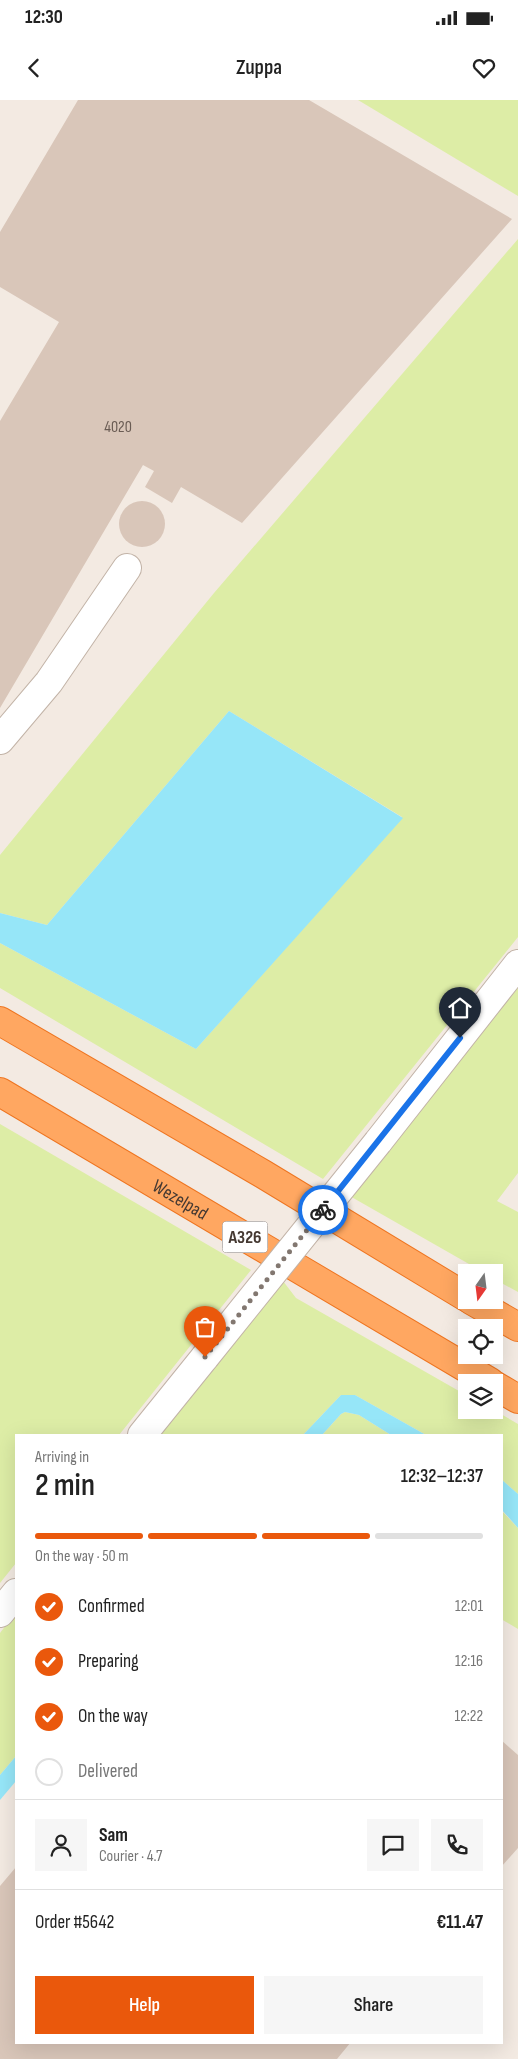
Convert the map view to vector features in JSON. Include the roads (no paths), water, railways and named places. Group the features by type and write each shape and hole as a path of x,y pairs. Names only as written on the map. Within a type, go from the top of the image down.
{"highway":[{"path":"0,1021 263,1174 458,1292"},
{"name":"Wezelpad","path":"0,1092 476,1374"},
{"path":"487,1309 518,1327"},
{"path":"503,1390 518,1399"}],"street":[{"path":"0,740 49,682 127,568"},
{"path":"143,1434 378,1142 518,964"},
{"path":"0,1613 15,1594"}],"water":[{"path":"229,711 403,818 196,1049 0,943 0,913 47,925"},
{"path":"341,1395 355,1395 424,1434 389,1434 359,1415 345,1412 323,1434 304,1434"},
{"path":"503,1481 518,1494 518,1528 503,1511"},
{"path":"15,1757 15,1782 0,1800 0,1775"}]}
